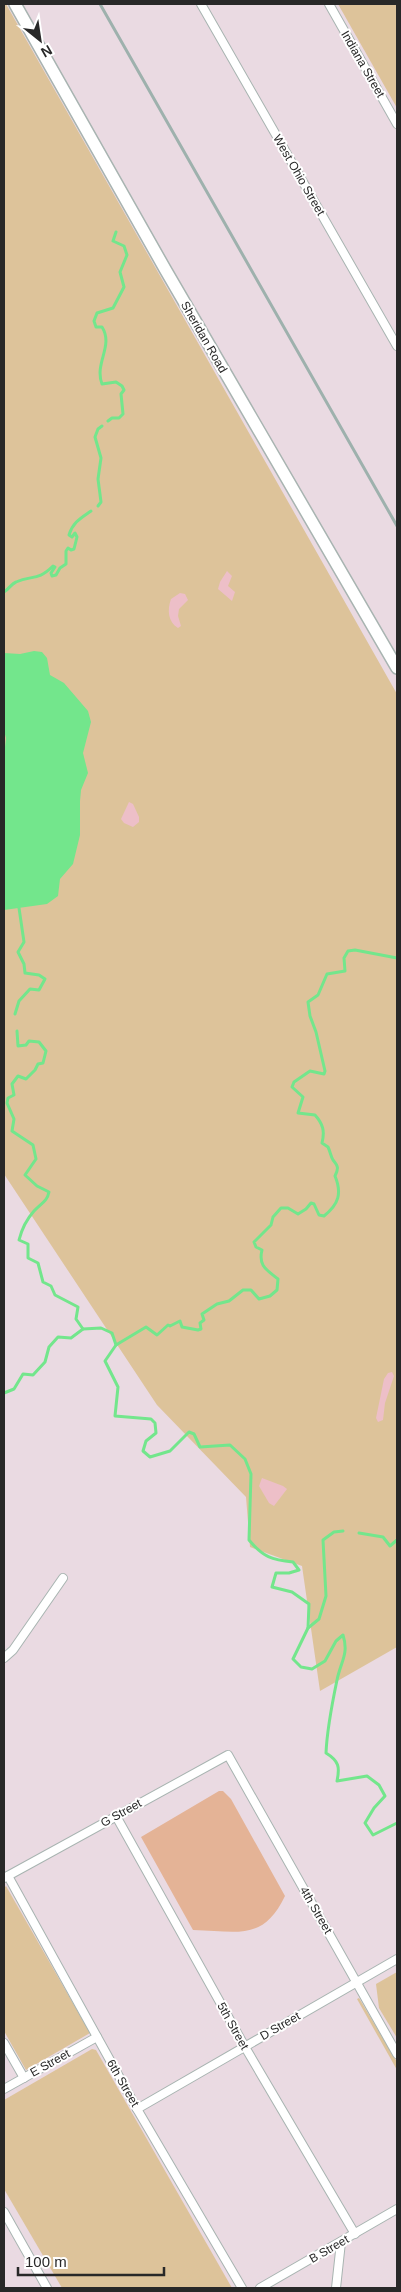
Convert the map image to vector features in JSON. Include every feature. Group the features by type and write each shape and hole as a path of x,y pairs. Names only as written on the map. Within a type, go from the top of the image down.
{"main road":[{"name":"Sheridan Road","path":"15,4 170,277 397,668"}],"street":[{"name":"West Ohio Street","path":"201,4 397,346"},
{"name":"Indiana Street","path":"329,4 397,124"},
{"path":"4,1658 13,1650 63,1578"},
{"name":"G Street","path":"6,1877 228,1755 234,1766"},
{"name":"4th Street","path":"234,1766 397,2054"},
{"name":"5th Street","path":"116,1816 245,2047 356,2234"},
{"name":"6th Street","path":"6,1877 137,2109 242,2288"},
{"name":"D Street","path":"137,2109 397,1960"},
{"name":"E Street","path":"4,2089 97,2037"},
{"path":"4,2043 24,2078"},
{"name":"B Street","path":"260,2288 397,2209"},
{"path":"4,2212 48,2288"},
{"path":"336,2288 341,2242"}],"shaded area":[{"path":"4,4 6,4 397,694 397,1647 320,1691 302,1566 250,1547 246,1497 157,1405 4,1174"},
{"path":"338,4 397,4 397,108"},
{"path":"34,651 42,652 47,658 50,675 64,683 88,711 91,722 83,753 88,773 81,790 80,835 73,864 60,879 58,896 47,904 4,910 4,756 6,738 4,731 4,653 20,654"},
{"path":"219,1791 223,1791 231,1799 285,1896 277,1911 268,1921 247,1931 193,1930 141,1837"},
{"path":"6,1886 90,2033 26,2070 4,2031 4,1888"},
{"path":"397,1972 397,2038 379,2008 376,1984"},
{"path":"359,1998 397,2062 397,2070 357,1999"},
{"path":"92,2049 96,2050 232,2288 62,2288 4,2189 4,2100"}],"sand":[{"path":"227,571 232,576 228,586 235,592 232,601 218,589"},
{"path":"180,593 185,594 188,600 179,609 178,616 181,626 178,628 170,619 169,607 171,599"},
{"path":"129,802 133,804 139,817 139,822 133,827 124,823 121,819"},
{"path":"392,1372 394,1376 385,1403 383,1420 378,1422 376,1418 384,1379 388,1373"},
{"path":"262,1478 287,1489 274,1506 269,1503 259,1486"}],"waterway":[{"path":"108,421 112,418 119,418 123,414 121,394 124,390 116,382 102,384 100,369 106,341 102,327 96,327 94,321 97,313 113,308 124,287 120,272 127,255 124,246 113,241 116,232"},
{"path":"98,506 101,502 98,479 101,458 95,437 98,429 102,426"},
{"path":"4,592 14,583 39,576 53,566 55,567 51,573 52,576 56,575 60,568 66,564 66,551 68,548 74,549 77,537 75,533 72,537 69,535 73,527 91,511"},
{"path":"15,1014 19,1001 30,989 39,990 45,979 39,975 25,973 24,964 18,952 24,942 19,908"},
{"path":"308,1628 309,1604 292,1592 272,1587 276,1573 289,1573 299,1570 293,1562 268,1557 249,1540 251,1474 245,1459 230,1445 200,1447 194,1434 189,1432 170,1451 150,1457 143,1451 146,1441 156,1433 155,1423 151,1419 115,1416 118,1387 105,1361 116,1345 146,1327 157,1335 168,1325 170,1326 180,1321 182,1327 198,1330 201,1329 200,1323 204,1320 202,1314 217,1304 229,1301 243,1290 251,1290 259,1299 270,1296 277,1290 278,1279 262,1264 262,1250 256,1247 254,1242 271,1225 273,1217 281,1208 288,1208 298,1214 311,1203 314,1204 319,1215 324,1216 336,1203 339,1193 335,1176 337,1167 328,1147 322,1143 322,1125 315,1115 298,1113 303,1097 292,1087 294,1082 310,1071 324,1074 325,1071 308,1002 318,995 327,974 345,971 344,958 348,951 355,950 397,958"},
{"path":"17,1031 18,1046 26,1045 29,1041 39,1042 46,1051 43,1063 38,1064 26,1079 18,1076 12,1084 14,1095 8,1098 7,1103 14,1119 12,1131 33,1145 36,1159 25,1175 37,1186 49,1192 45,1200 27,1221 19,1240 28,1244 28,1258 38,1263 43,1282 51,1286 55,1295 78,1307 76,1319 83,1329 101,1328 112,1333 116,1345"},
{"path":"4,1393 14,1389 23,1374 33,1375 45,1362 49,1347 58,1337 71,1338 83,1329"},
{"path":"343,1531 334,1532 323,1540 326,1596 319,1619 308,1628 293,1659 301,1667 312,1669 325,1661 336,1641 343,1635 345,1653 337,1680 327,1735 326,1753 338,1765 337,1781 367,1776 379,1785 385,1796 374,1808 365,1823 373,1835 397,1823"},
{"path":"359,1533 383,1537 390,1546 397,1540"}],"railway":[{"path":"100,4 397,526"}]}
